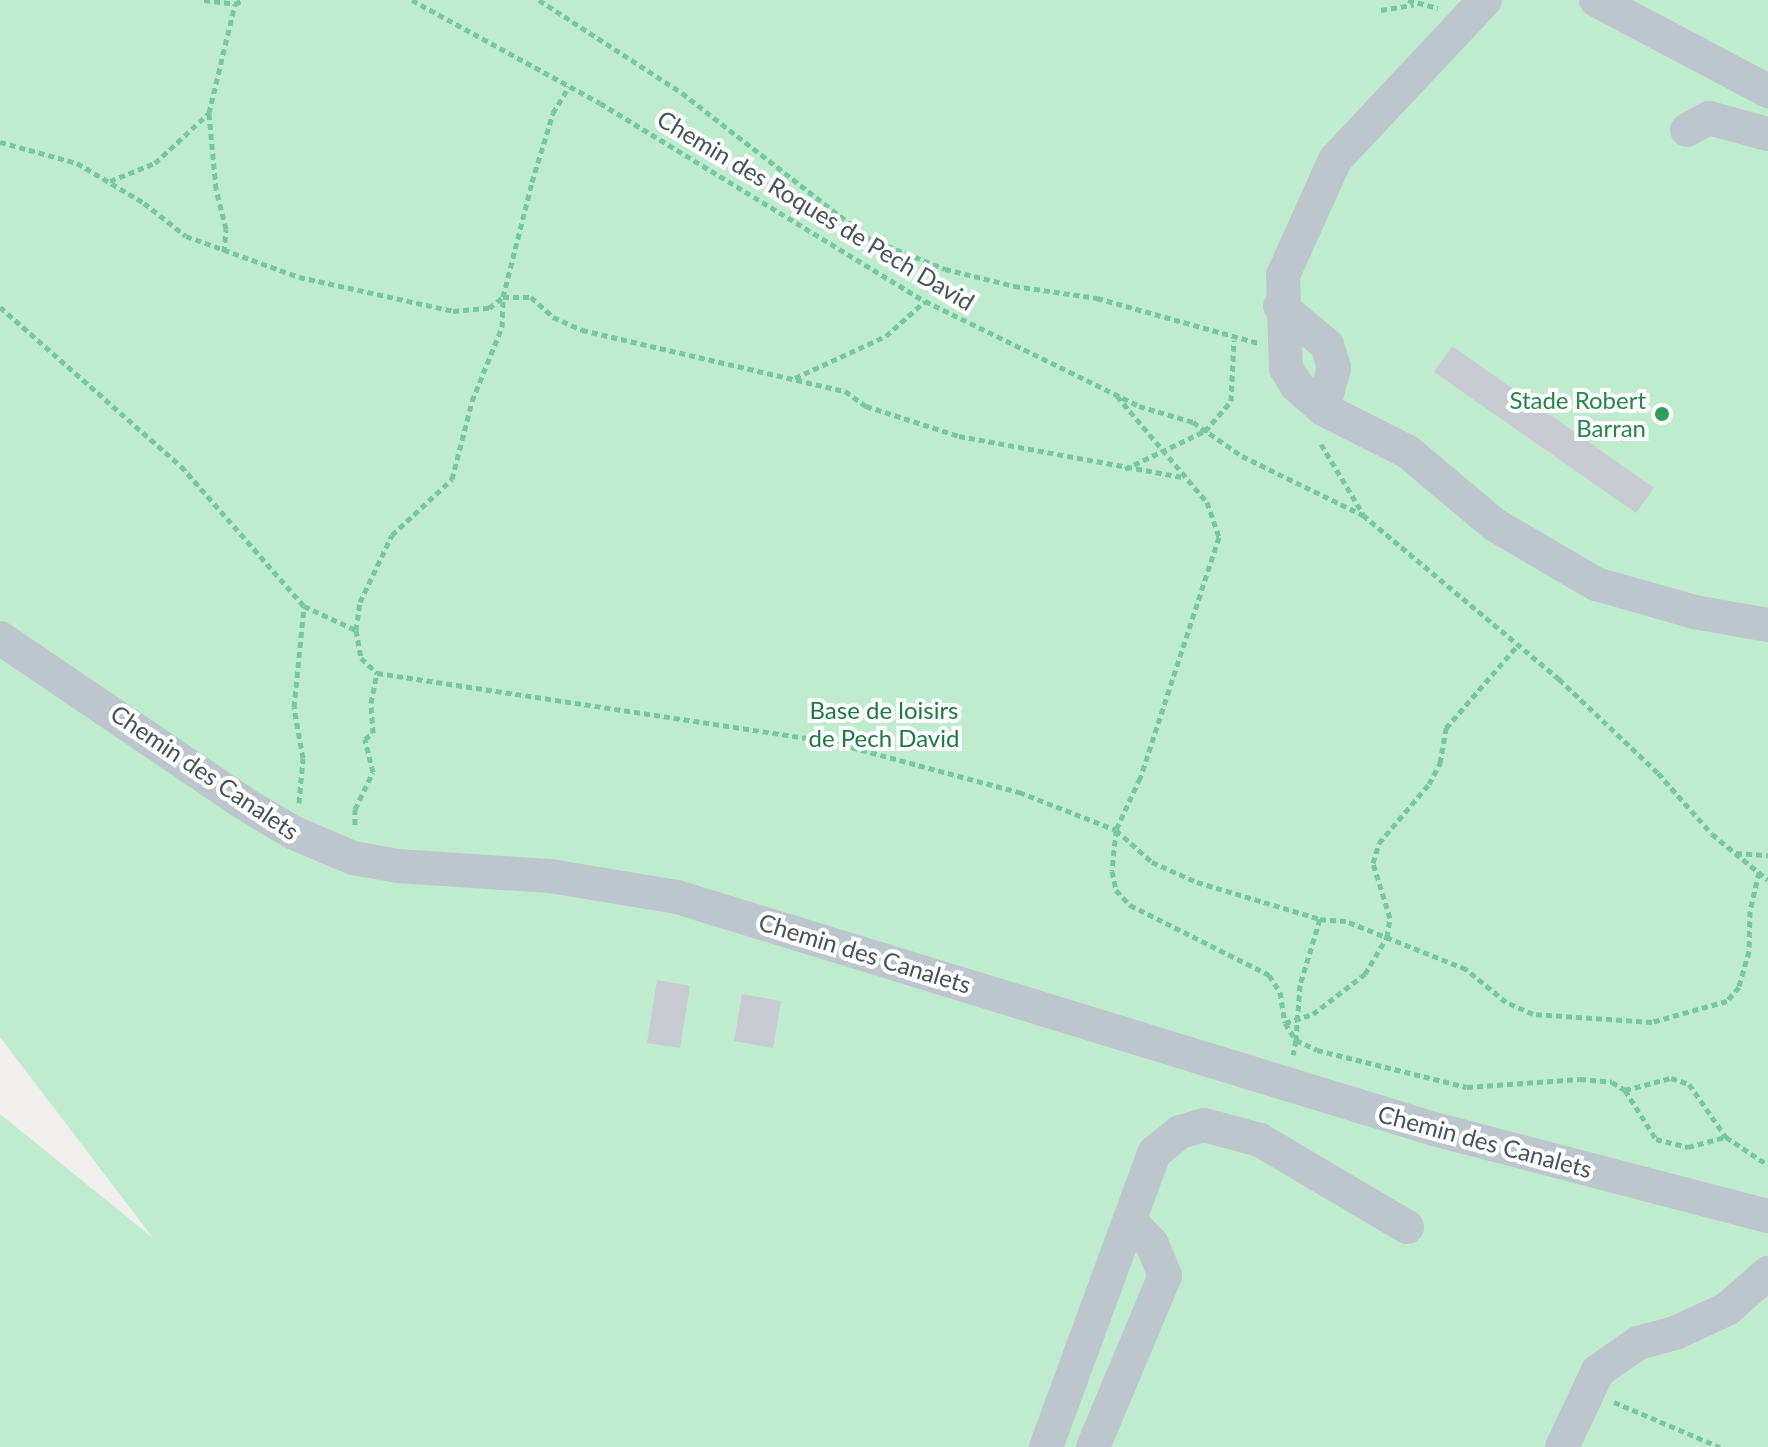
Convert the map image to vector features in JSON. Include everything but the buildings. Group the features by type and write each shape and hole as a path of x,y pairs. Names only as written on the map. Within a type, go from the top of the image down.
{"street":[{"path":"1485,0 1335,160 1283,275 1280,306 1283,343 1292,377 1323,409 1408,452 1495,525 1596,584 1694,612 1768,625"},
{"path":"1596,0 1768,91"},
{"path":"1687,130 1709,118 1768,134"},
{"path":"1280,306 1327,345 1334,368 1323,409"},
{"name":"Chemin des Canalets","path":"0,638 292,832 353,858 398,866 550,876 677,897 1434,1129 1768,1216"},
{"path":"1046,1447 1154,1153 1180,1132 1204,1125 1260,1140 1407,1227"},
{"path":"1093,1447 1165,1276 1152,1244 1131,1222"},
{"path":"1562,1447 1598,1371 1638,1343 1675,1333 1727,1309 1768,1273"}],"path":[{"path":"204,0 235,4 243,0"},
{"name":"Chemin des Roques de Pech David","path":"412,0 569,86 925,301 1114,393 1205,431 1242,456 1363,515 1580,698 1736,853 1768,880"},
{"path":"539,0 682,93 868,238 945,269 1014,286 1097,298 1234,340 1283,343"},
{"path":"224,252 226,229 216,189 209,113 235,4"},
{"path":"1381,10 1415,5"},
{"path":"569,86 548,127 503,297 502,327 472,401 452,479 392,535 360,602 356,630 361,658 377,673 832,742 1019,792 1116,830 1152,862 1197,882 1320,919 1346,921 1466,969 1506,1002 1533,1014 1652,1022 1727,1001 1739,987 1749,951 1750,911 1759,871"},
{"path":"109,181 155,163 209,113"},
{"path":"0,142 77,163 109,181 186,236 299,277 453,311 489,308 503,297 531,297 553,317 582,330 845,391 866,406 959,436 1125,469 1182,477"},
{"path":"794,378 886,336 925,301"},
{"path":"0,307 181,466 304,606 356,630"},
{"path":"1125,469 1165,453 1205,431 1231,401 1234,340"},
{"path":"1114,393 1212,509 1219,537 1140,778 1116,830 1112,871 1116,890 1130,905 1269,975 1280,992 1285,1023 1296,1040 1317,1050 1467,1087 1580,1079 1612,1082 1625,1090 1656,1139 1688,1147 1726,1137"},
{"path":"1323,409 1321,443 1363,515"},
{"path":"292,832 301,794 302,742 294,707 297,633 304,606"},
{"path":"1285,1023 1313,1014 1365,974 1387,937 1390,918 1373,863 1379,843 1429,784 1440,763 1446,728 1518,645"},
{"path":"353,858 358,833 355,809 373,772 365,739 373,733 377,673"},
{"path":"1736,853 1768,855"},
{"path":"1281,1082 1298,1048 1296,1019 1300,985 1320,919"},
{"path":"1625,1090 1671,1078 1689,1084 1726,1137 1768,1165"},
{"path":"1588,1392 1720,1447"}],"green space":[{"name":"Base de loisirs de Pech David","path":"0,0 1768,0 1768,1447 0,1447 0,1114 153,1238 0,1037"}],"place":[{"name":"Stade Robert Barran","path":"1662,414"}]}
